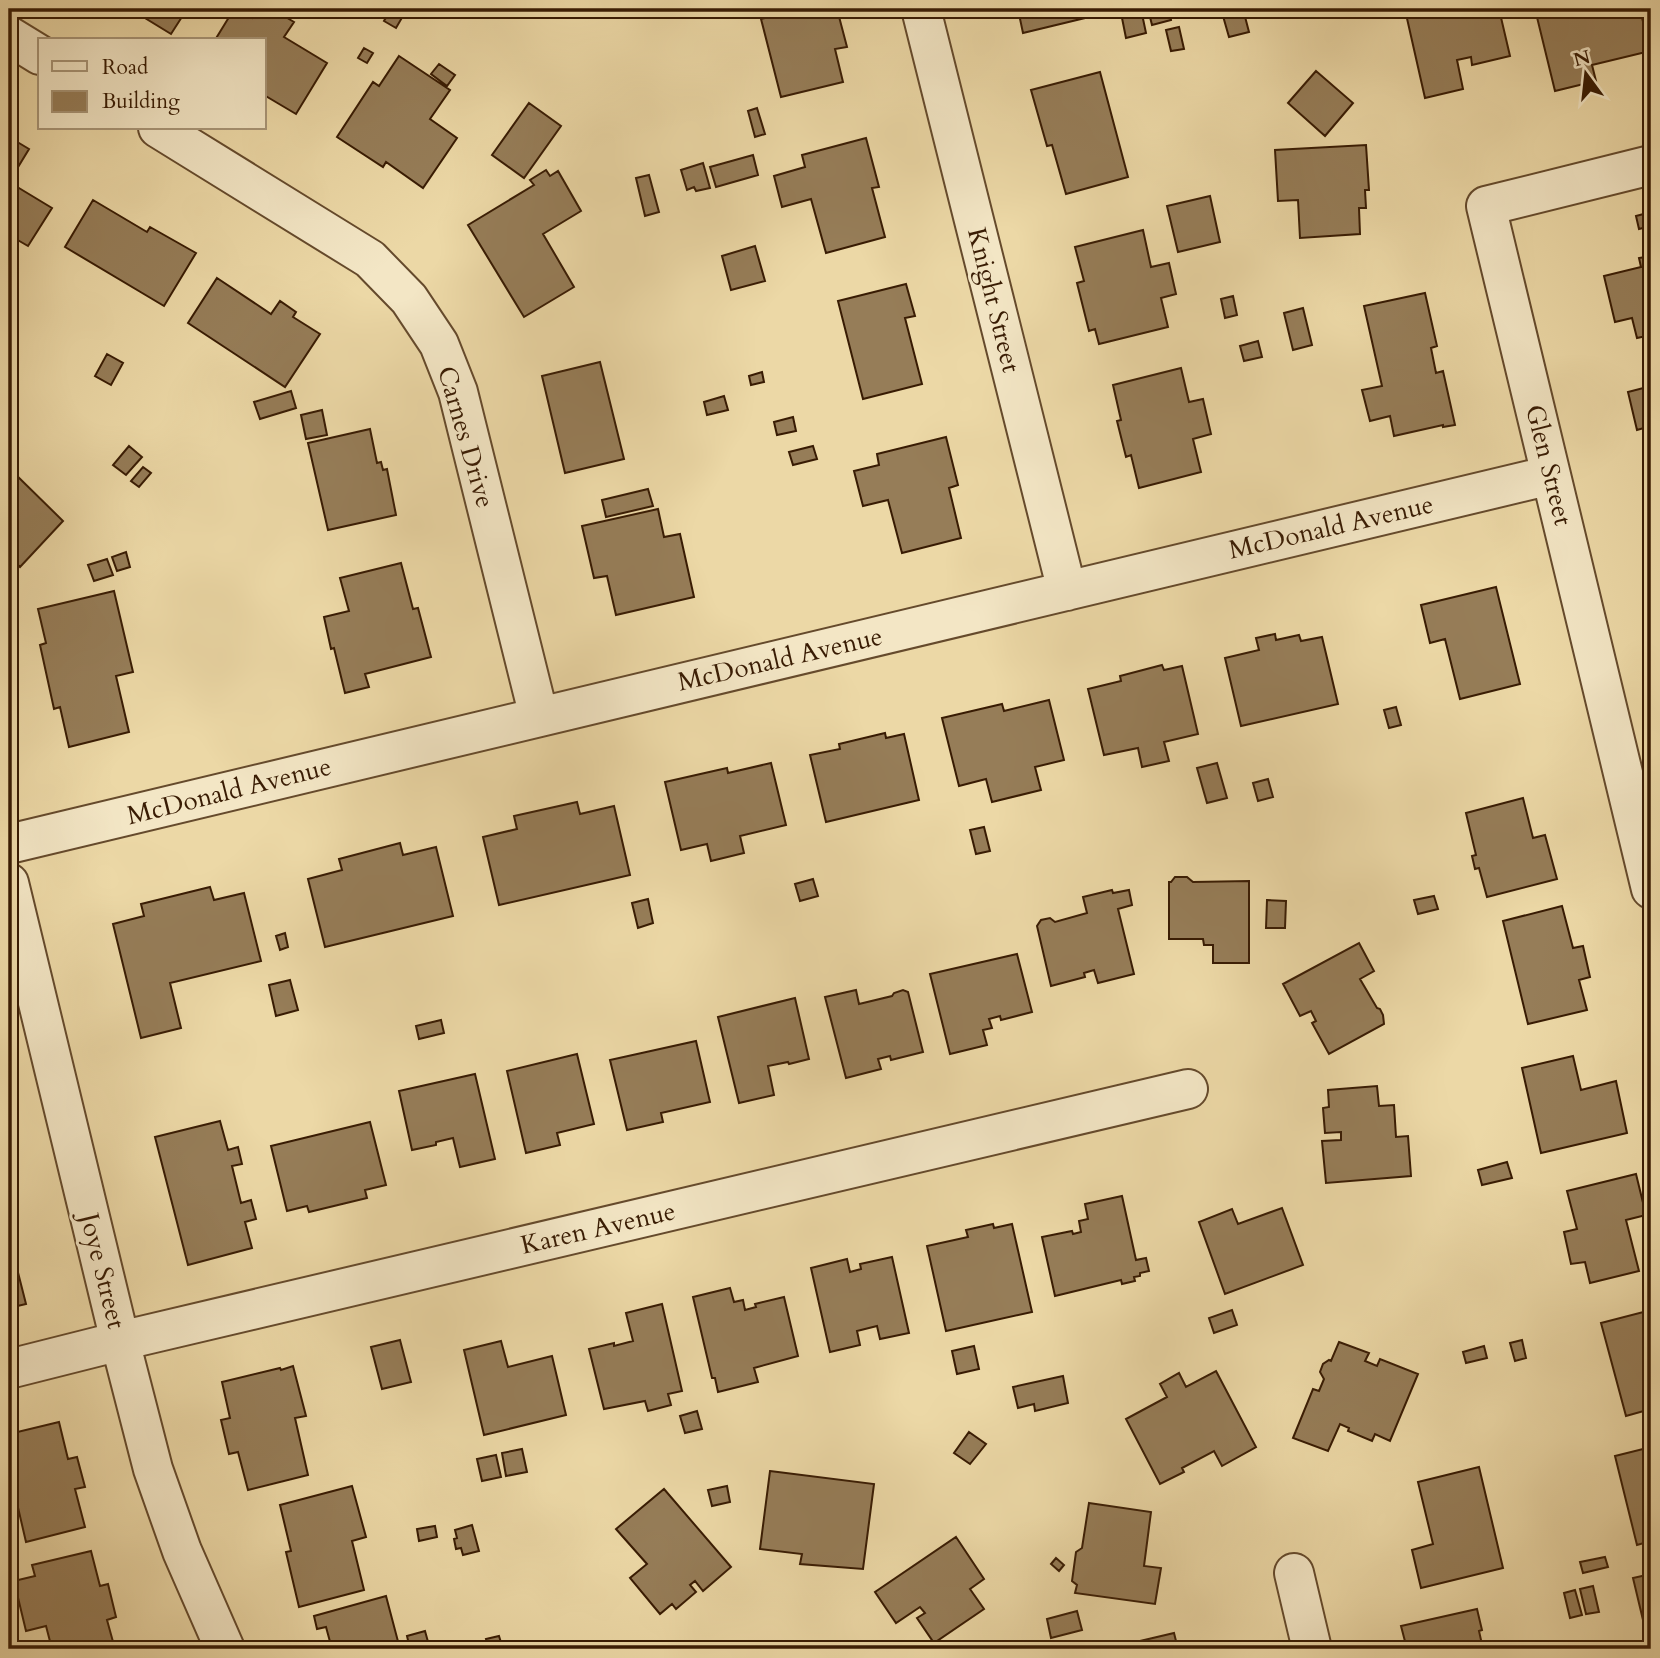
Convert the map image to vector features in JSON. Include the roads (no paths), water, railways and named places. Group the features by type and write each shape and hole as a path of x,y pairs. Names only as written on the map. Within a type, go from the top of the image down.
{"street":[{"name":"Knight Street","path":"921,9 1067,591"},
{"path":"9,36 38,54"},
{"name":"Carnes Drive","path":"161,130 370,259 409,299 439,344 458,392 539,717"},
{"name":"Glen Street","path":"1651,166 1486,206 1651,889"},
{"name":"McDonald Avenue","path":"9,844 1551,475"},
{"name":"Joye Street","path":"9,883 153,1469 182,1551 225,1649"},
{"name":"Karen Avenue","path":"9,1369 1188,1089"},
{"path":"1294,1573 1312,1649"}]}
